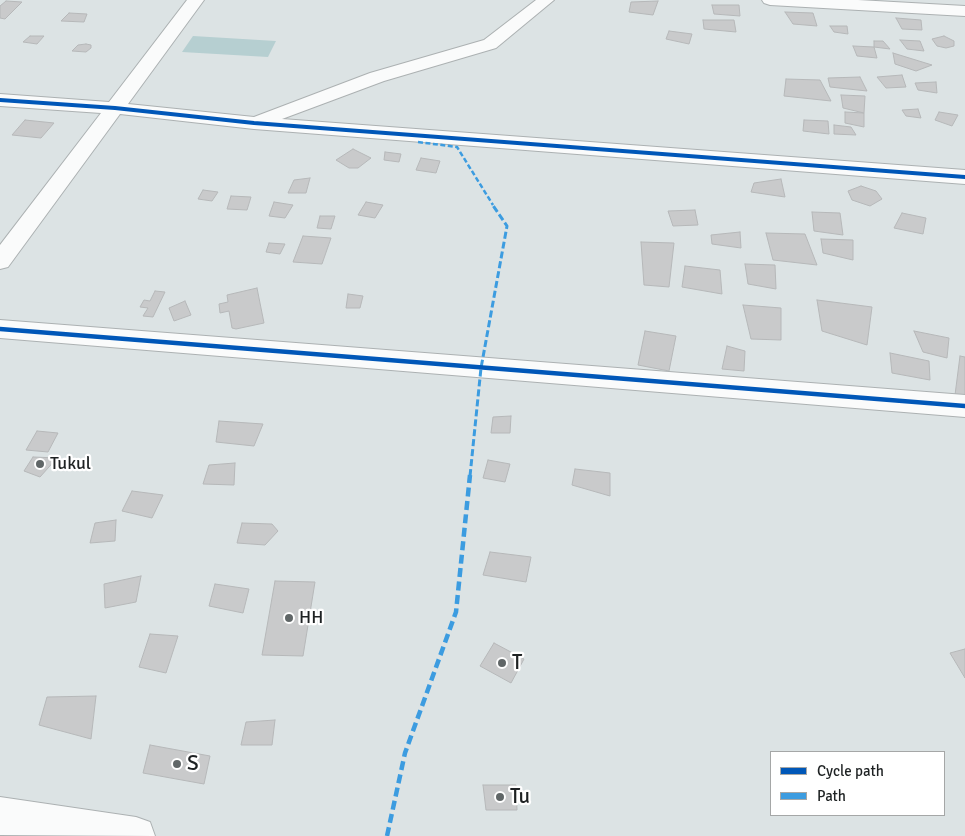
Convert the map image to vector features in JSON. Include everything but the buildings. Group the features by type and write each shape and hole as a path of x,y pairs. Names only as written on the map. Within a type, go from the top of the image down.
{"street":[{"path":"0,261 196,0"},
{"path":"254,123 377,77 490,44 546,0"},
{"path":"770,0 965,11"},
{"path":"0,100 115,108 254,123 965,177"},
{"path":"0,329 965,406"},
{"path":"0,816 136,836"}],"shaded area":[{"path":"193,36 276,41 268,57 182,52"}],"marked path":[{"path":"387,836 405,753 456,612 481,368 507,226 479,185 457,147 418,142"}],"cycle path":[{"path":"0,100 115,108 254,123 965,177"},
{"path":"0,329 965,406"}],"place":[{"name":"Tukul","path":"40,464"},
{"name":"HH","path":"289,618"},
{"name":"T","path":"502,663"},
{"name":"S","path":"177,764"},
{"name":"Tu","path":"500,797"}]}
